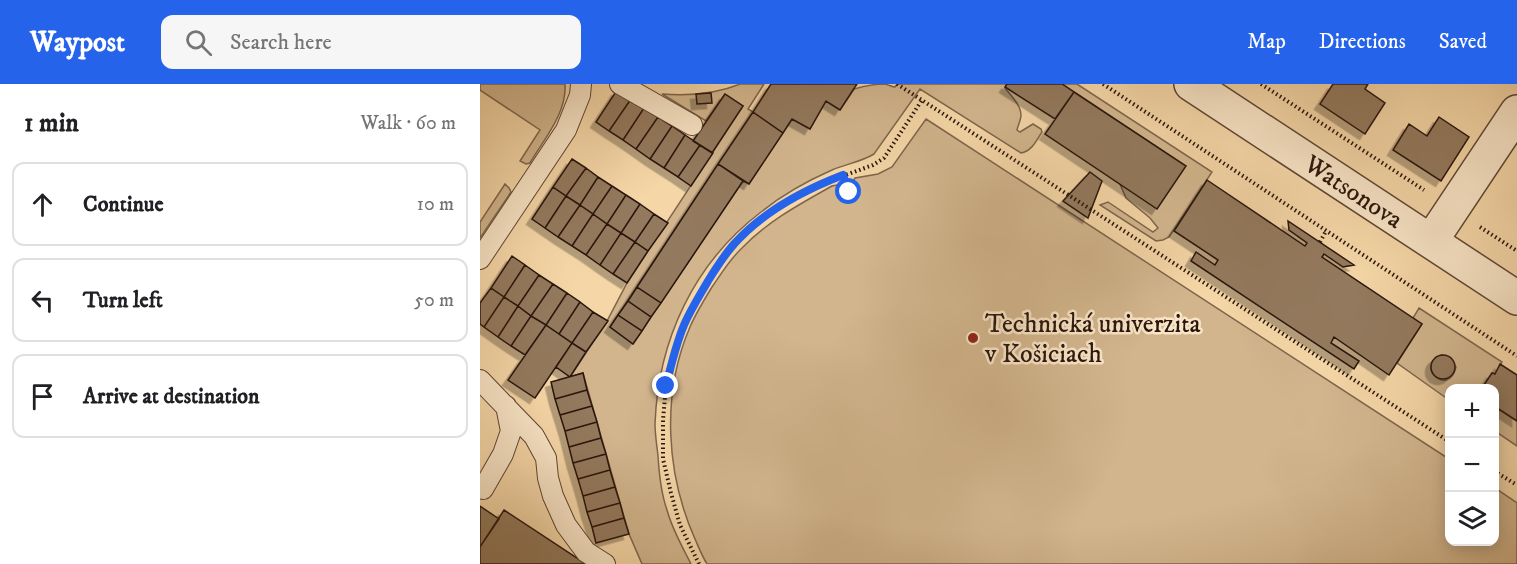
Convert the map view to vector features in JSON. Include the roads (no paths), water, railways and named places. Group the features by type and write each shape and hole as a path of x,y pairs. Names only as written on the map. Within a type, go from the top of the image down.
{"street":[{"name":"Watsonova","path":"1191,84 1517,298"},
{"path":"1431,241 1517,112"}],"lane":[{"path":"480,259 566,130 580,94 581,84"},
{"path":"620,84 692,125"},
{"path":"480,380 534,436 546,458 553,496 566,525 586,552 605,564"},
{"path":"483,489 503,454 511,431 506,405"}],"place":[{"name":"Technická univerzita v Košiciach","path":"973,338"}]}
